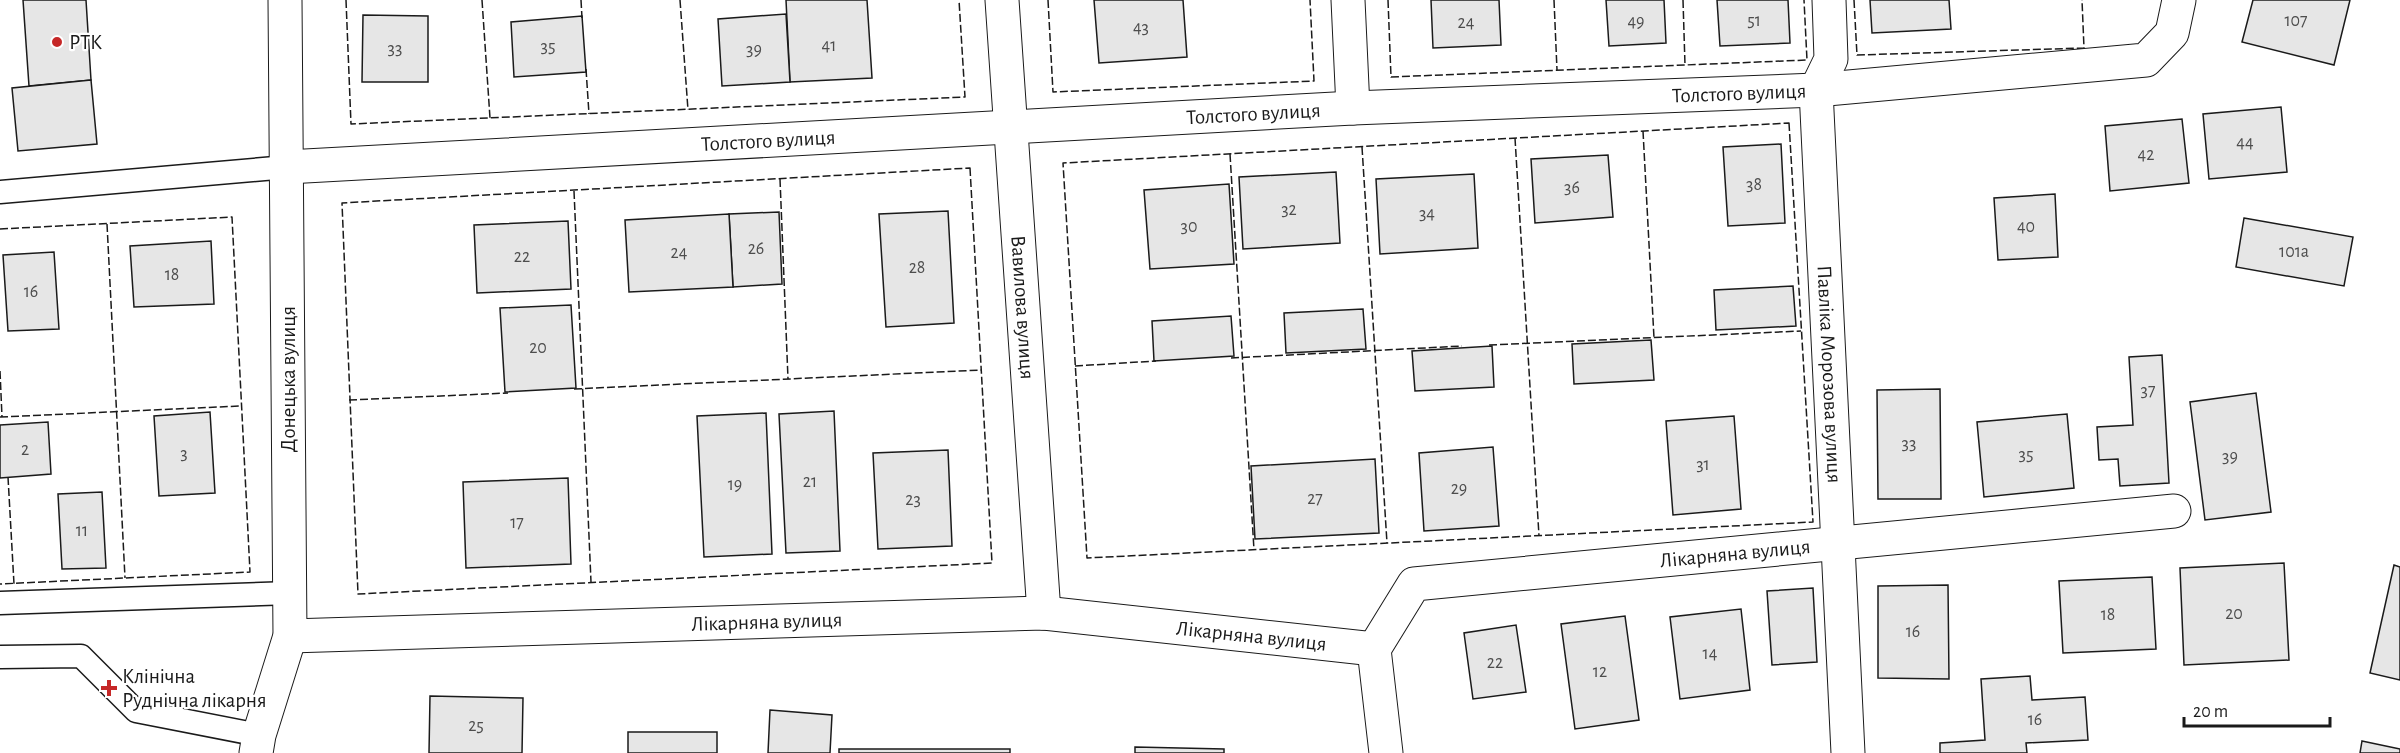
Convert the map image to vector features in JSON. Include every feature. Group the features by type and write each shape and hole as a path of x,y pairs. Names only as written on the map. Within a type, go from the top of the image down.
{"street":[{"name":"Донецька вулиця","path":"258,744 290,636 285,0"},
{"name":"Вавилова вулиця","path":"1002,0 1044,613"},
{"path":"1348,0 1353,108"},
{"name":"Павліка Морозова вулиця","path":"1829,0 1831,59 1816,90 1848,753"},
{"name":"Толстого вулиця","path":"287,167 1011,129 1353,108 1816,90 2146,60 2172,33 2179,0"},
{"name":"Лікарняна вулиця","path":"290,636 1044,613 1374,649 1414,584 2174,511"},
{"path":"1374,649 1386,753"}],"lane":[{"path":"0,192 287,167"},
{"path":"0,603 290,593"},
{"path":"0,657 81,656 136,711 258,744"}],"building":[{"path":"23,0 86,0 91,80 29,86"},
{"path":"786,0 867,0 872,78 790,82"},
{"path":"1094,0 1183,0 1187,57 1099,63"},
{"path":"1431,0 1499,0 1501,45 1433,48"},
{"path":"1606,0 1664,0 1666,43 1609,46"},
{"path":"1717,0 1788,0 1790,43 1720,46"},
{"path":"1870,0 1949,0 1951,29 1872,33"},
{"path":"2253,0 2350,0 2334,65 2242,42"},
{"path":"786,14 790,82 722,86 718,19"},
{"path":"363,15 428,16 428,82 362,82"},
{"path":"582,16 586,72 514,77 511,22"},
{"path":"91,80 97,144 18,151 12,88"},
{"path":"2281,107 2287,172 2209,179 2203,114"},
{"path":"2182,119 2189,183 2110,191 2105,126"},
{"path":"1781,144 1785,223 1728,226 1723,147"},
{"path":"1608,155 1613,217 1535,223 1531,159"},
{"path":"1336,172 1340,243 1243,249 1239,177"},
{"path":"1474,174 1478,248 1380,254 1376,179"},
{"path":"1229,184 1234,264 1150,269 1144,190"},
{"path":"2055,194 2058,257 1998,260 1994,198"},
{"path":"948,211 954,323 886,327 879,214"},
{"path":"779,212 782,284 733,287 729,214"},
{"path":"729,214 733,287 629,292 625,220"},
{"path":"2244,218 2353,237 2344,286 2236,267"},
{"path":"568,221 571,289 477,293 474,225"},
{"path":"211,241 214,304 134,307 130,246"},
{"path":"54,252 59,329 8,331 3,255"},
{"path":"1793,286 1796,326 1716,330 1714,290"},
{"path":"571,305 576,388 505,392 500,308"},
{"path":"1363,309 1366,349 1286,353 1284,313"},
{"path":"1231,316 1234,356 1154,361 1152,321"},
{"path":"1651,340 1654,380 1574,384 1572,344"},
{"path":"1492,346 1494,387 1415,391 1412,351"},
{"path":"2162,355 2169,483 2120,486 2118,459 2099,460 2097,427 2133,425 2129,357"},
{"path":"1940,389 1941,499 1878,499 1877,390"},
{"path":"2256,393 2271,512 2205,520 2190,402"},
{"path":"834,411 840,551 786,553 779,414"},
{"path":"210,412 215,493 159,496 154,416"},
{"path":"766,413 772,554 704,557 697,416"},
{"path":"2067,414 2074,488 1984,497 1977,422"},
{"path":"1734,416 1741,509 1673,515 1666,421"},
{"path":"48,422 51,474 0,478 0,425"},
{"path":"1493,447 1499,526 1424,531 1419,453"},
{"path":"948,450 952,546 878,549 873,453"},
{"path":"1375,459 1379,533 1255,539 1251,466"},
{"path":"568,478 571,564 466,568 463,482"},
{"path":"102,492 106,568 62,569 58,494"},
{"path":"2284,563 2289,660 2184,665 2180,568"},
{"path":"2394,565 2400,567 2400,680 2370,673"},
{"path":"2152,577 2156,649 2063,653 2059,581"},
{"path":"1948,585 1949,679 1878,678 1878,586"},
{"path":"1813,588 1817,662 1772,665 1767,591"},
{"path":"1741,609 1750,690 1680,699 1670,617"},
{"path":"1625,616 1639,720 1575,729 1561,624"},
{"path":"1516,625 1526,692 1473,699 1464,633"},
{"path":"2030,676 2032,700 2085,697 2088,740 2026,743 2027,753 1940,753 1940,743 1985,740 1981,679"},
{"path":"430,696 523,698 522,753 429,753"},
{"path":"770,710 832,715 830,753 768,753"},
{"path":"628,732 717,732 717,753 628,753"},
{"path":"2362,741 2400,749 2400,753 2360,753"},
{"path":"1135,747 1224,749 1224,753 1135,753"},
{"path":"839,749 1010,749 1010,753 839,753"}],"fence":[{"path":"346,0 351,124 965,97 959,0"},
{"path":"482,0 490,118"},
{"path":"581,0 582,18"},
{"path":"680,0 688,110"},
{"path":"1048,0 1053,92 1314,81 1310,0"},
{"path":"1388,0 1391,77 1807,60 1804,0"},
{"path":"1554,0 1557,70"},
{"path":"1683,0 1685,65"},
{"path":"1854,0 1857,55 2084,48 2082,0"},
{"path":"586,69 589,114"},
{"path":"1789,123 1813,522 1087,558 1063,163 1789,123"},
{"path":"1643,131 1654,338"},
{"path":"1515,138 1539,536"},
{"path":"1362,147 1387,543"},
{"path":"1230,154 1254,550"},
{"path":"970,168 992,563 358,594 342,203 970,168"},
{"path":"780,179 788,379"},
{"path":"574,191 591,582"},
{"path":"0,229 232,217 250,572 0,584"},
{"path":"107,224 125,578"},
{"path":"1489,345 1801,331"},
{"path":"1231,358 1462,346"},
{"path":"1075,366 1156,361"},
{"path":"574,389 981,370"},
{"path":"0,371 2,417"},
{"path":"349,400 508,393"},
{"path":"0,417 241,406"},
{"path":"8,477 14,584"}],"place":[{"name":"РТК","path":"57,42"},
{"name":"Клінічна Руднічна лікарня","path":"109,688"}]}
